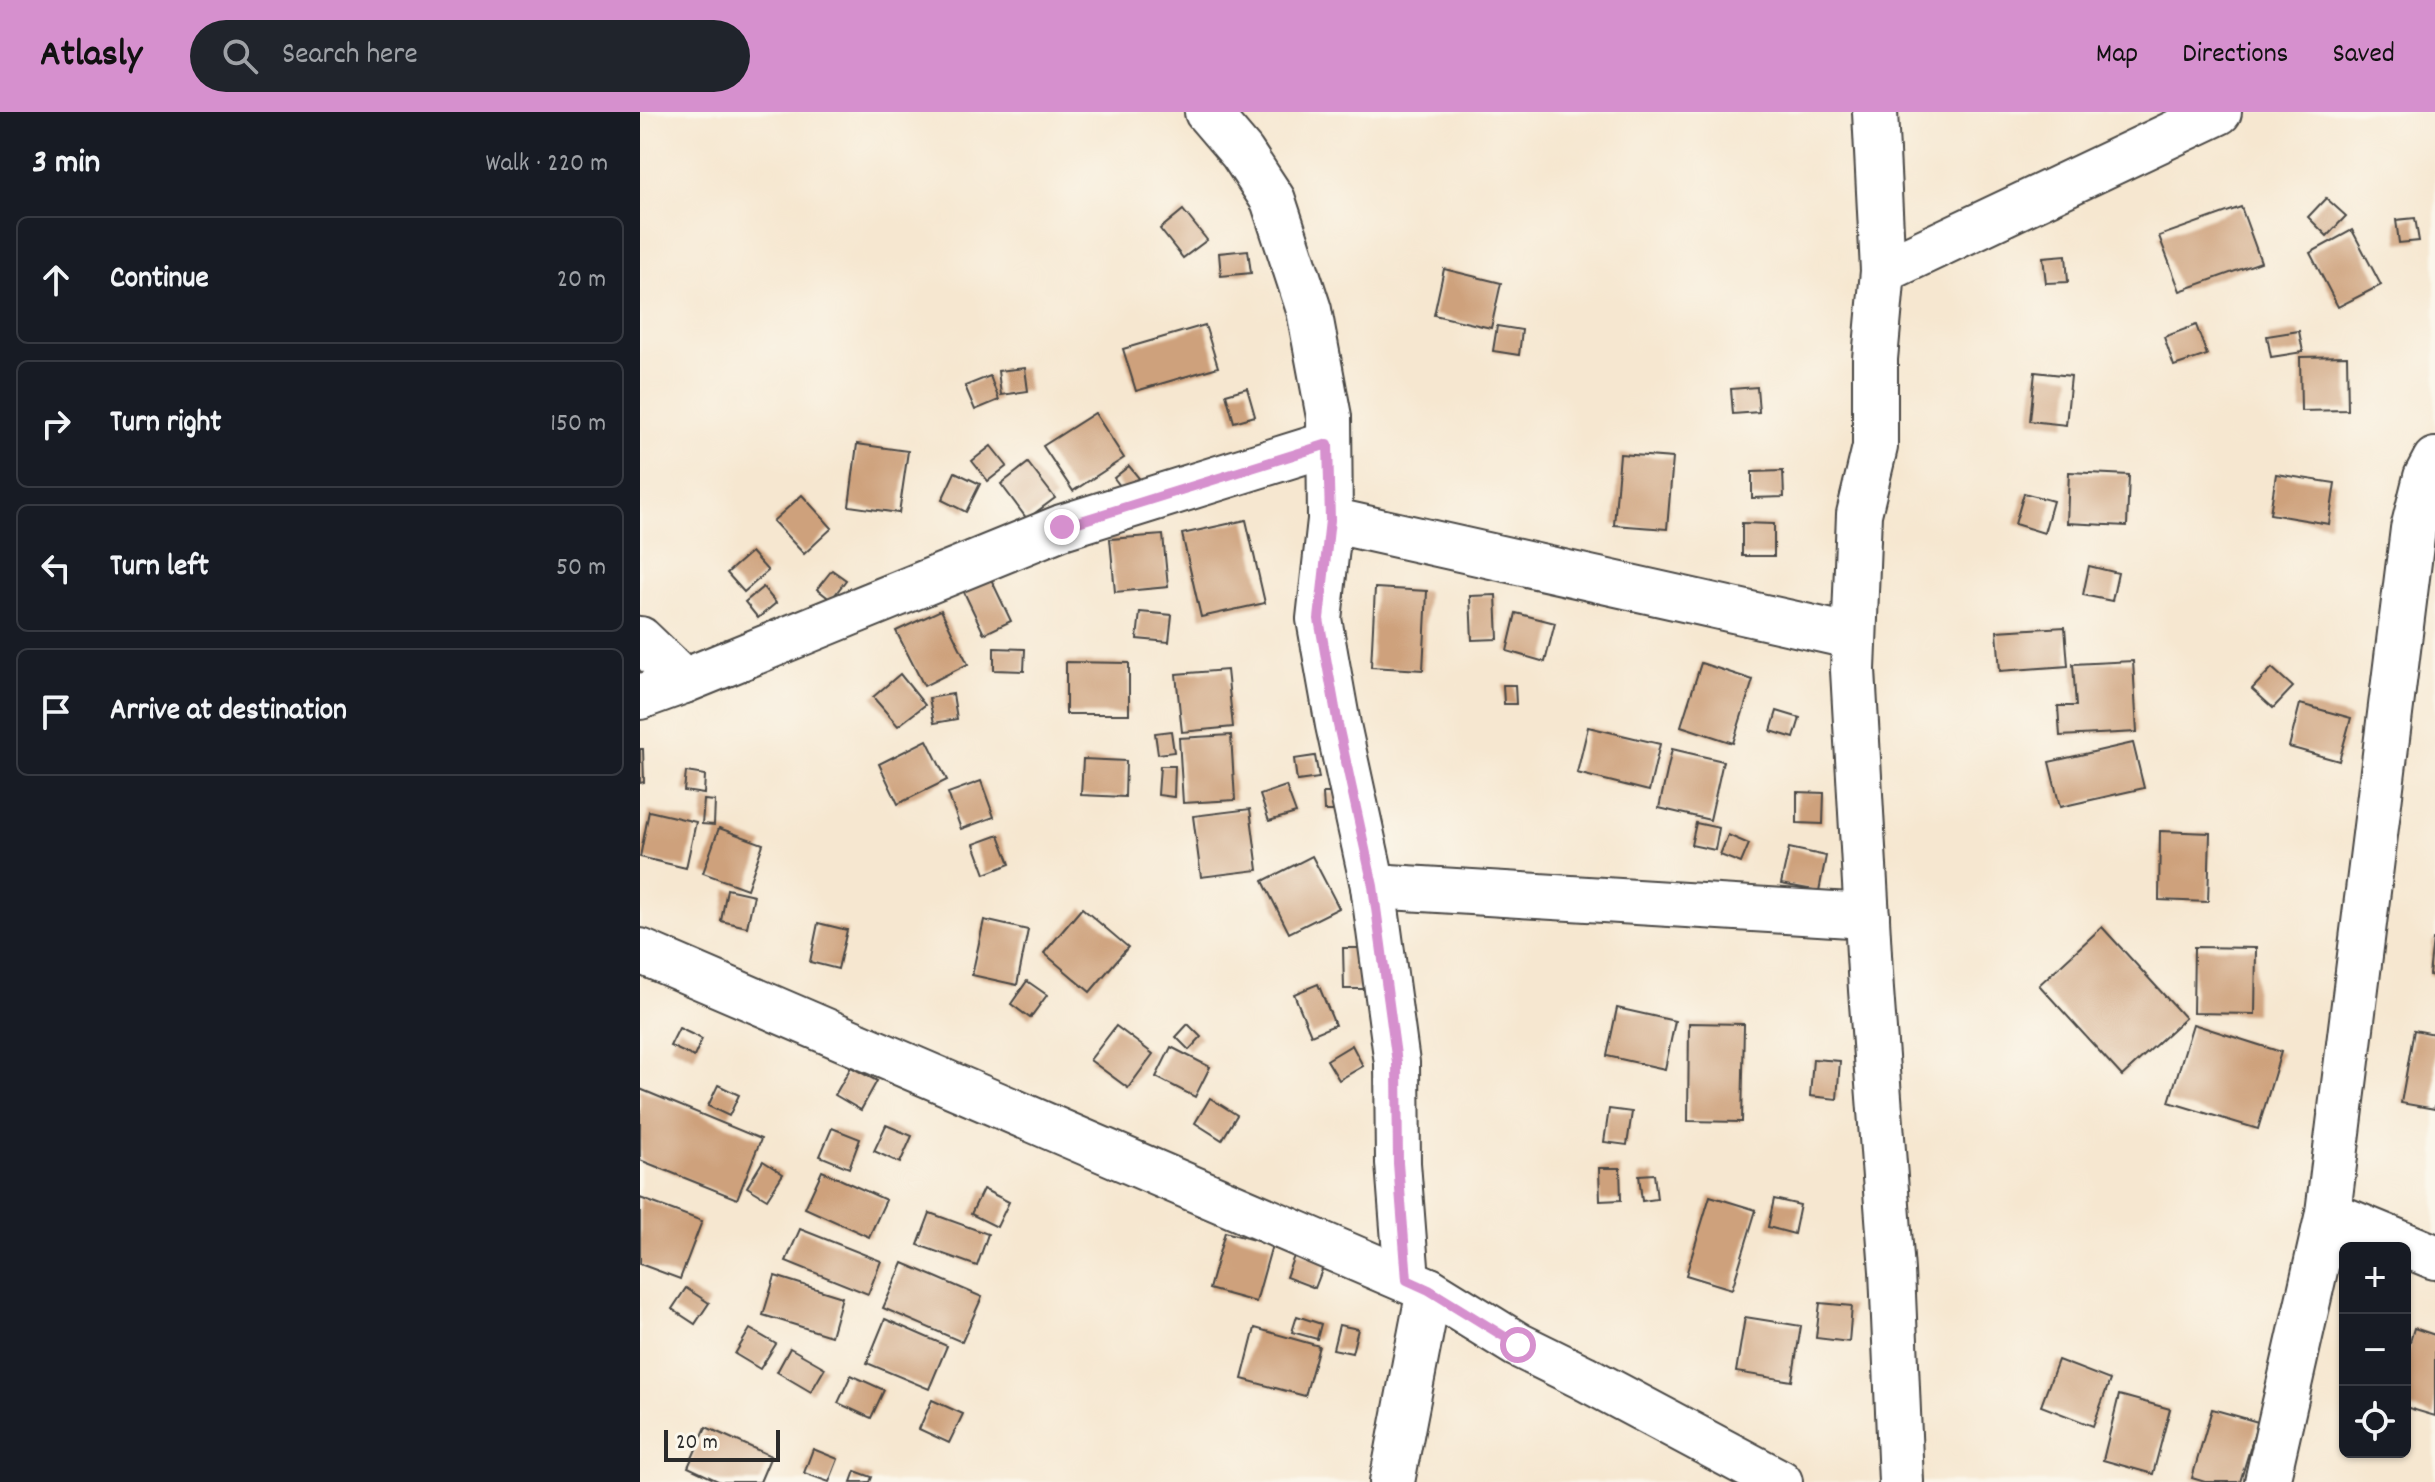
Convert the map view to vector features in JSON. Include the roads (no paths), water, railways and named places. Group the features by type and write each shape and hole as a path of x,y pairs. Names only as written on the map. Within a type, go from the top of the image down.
{"street":[{"path":"1207,112 1246,133 1273,200 1309,310 1329,417 1330,520 1319,619 1373,886 1397,1063 1398,1163 1418,1285 1392,1482"},
{"path":"1875,112 1883,271 1875,359 1875,447 1859,514 1853,670 1892,1271 1901,1482"},
{"path":"1883,271 2219,112"},
{"path":"640,697 1062,527 1328,444"},
{"path":"2267,1482 2328,1213 2413,529 2432,473"},
{"path":"1330,520 1854,637"},
{"path":"640,639 684,681"},
{"path":"1373,886 1867,916"},
{"path":"640,951 1418,1285 1518,1345 1780,1482"},
{"path":"2328,1213 2435,1257"}]}
